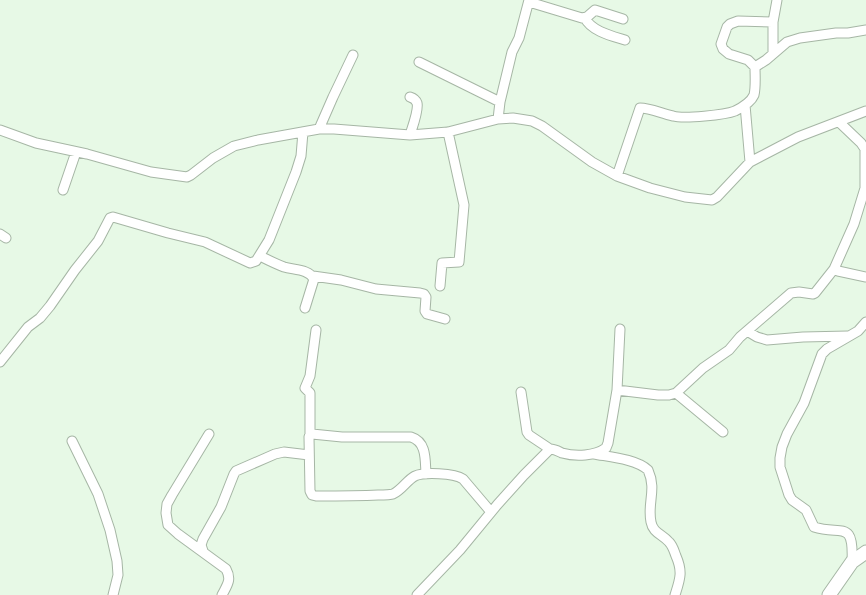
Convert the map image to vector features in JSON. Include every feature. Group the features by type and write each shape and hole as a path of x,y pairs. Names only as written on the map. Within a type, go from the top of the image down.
{"street":[{"path":"773,54 773,22 777,0"},
{"path":"498,119 500,102 512,52 519,38 529,1 585,18 587,23 596,28 625,40"},
{"path":"585,18 595,10 623,19"},
{"path":"616,176 640,108 674,117 682,117 725,113 734,111 745,105 754,95 755,67 748,60 729,54 722,49 721,44 727,26 738,21 773,22"},
{"path":"755,67 766,60 787,42 800,38 866,30"},
{"path":"319,129 353,56"},
{"path":"419,62 500,102"},
{"path":"410,97 417,103 417,109 410,135"},
{"path":"745,105 750,162"},
{"path":"0,130 36,143 151,172 187,177 213,158 234,146 258,140 319,129 410,135 448,132 498,119 513,118 532,120 592,162 616,176 650,188 685,197 712,200 717,197 750,162 798,137 866,111"},
{"path":"617,390 658,394 676,393 703,368 729,350 747,331 791,292 815,293 834,269 854,224 865,188 865,149 861,142 839,122"},
{"path":"0,362 28,327 40,318 50,306 75,270 98,241 110,218 113,217 206,242 250,263 256,261 269,240 296,172 301,156 303,132"},
{"path":"440,286 442,263 459,262 464,205 448,132"},
{"path":"63,190 76,152"},
{"path":"260,256 285,267 313,276 340,280 358,286 376,289 420,293 426,297 425,311 427,314 445,319"},
{"path":"834,269 866,277"},
{"path":"305,308 314,279 313,276"},
{"path":"852,562 853,545 850,537 844,531 814,527 806,510 792,500 780,467 780,458 787,434 804,403 822,354 827,349 858,331 866,322"},
{"path":"316,330 310,376 305,385 305,388 310,393 310,434 308,437 310,491 312,495 393,494 414,477 423,474 452,474 463,479 492,512"},
{"path":"594,454 606,448 608,443 617,390 620,330"},
{"path":"747,331 767,340 803,337 851,336"},
{"path":"521,392 527,432 529,435 550,449 568,454 594,454 622,459 637,464 648,470 653,483 653,496 650,514 653,529 669,542 680,565 681,578 675,595"},
{"path":"676,393 723,432"},
{"path":"209,434 167,504 166,513 168,525 226,569 229,575 229,582 222,595"},
{"path":"310,434 342,437 407,436 417,439 420,442 424,452 426,474"},
{"path":"72,441 98,494 110,530 118,575 113,595"},
{"path":"417,595 460,550 524,475 550,449"},
{"path":"203,551 201,545 202,539 215,518 236,471 280,453 309,455"},
{"path":"829,595 852,562 866,552"}]}
